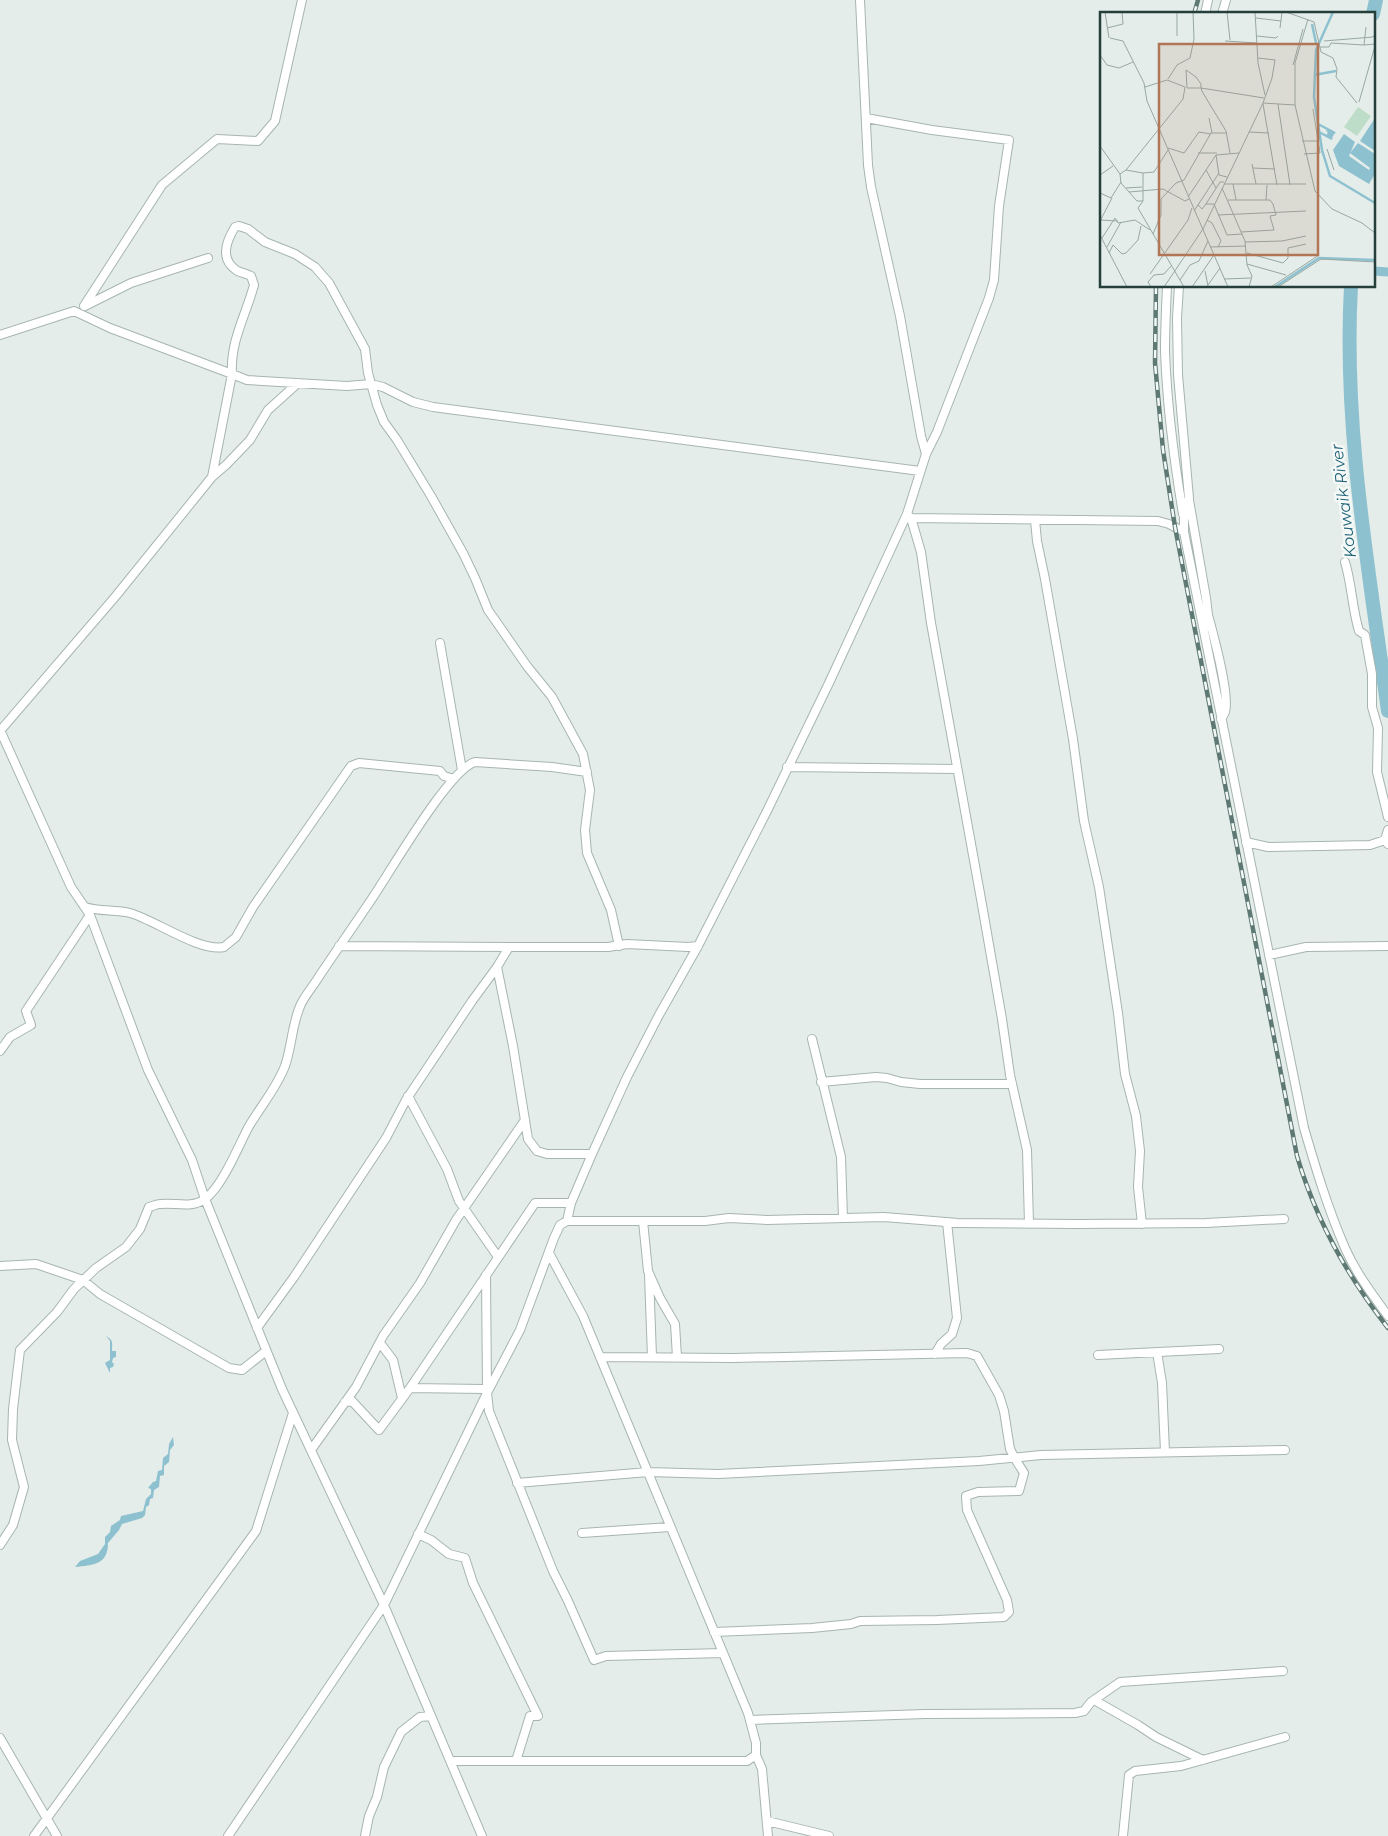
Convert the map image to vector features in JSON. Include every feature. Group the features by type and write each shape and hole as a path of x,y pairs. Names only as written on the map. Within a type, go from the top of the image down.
{"street":[{"path":"84,306 162,185 217,139 258,141 275,122 302,0"},
{"path":"860,0 871,187 900,316 919,426 926,454"},
{"path":"567,1221 571,1203 592,1154 659,1015 698,946 767,811 909,516 926,454 990,298 994,280 999,206 1008,140 932,130 866,118"},
{"path":"212,477 232,374 232,348 254,284 251,276 231,265 226,255 225,248 228,238 235,226 239,226 248,229 265,242 300,257 324,277 335,291 365,349 371,384 384,422 431,496 463,553 476,578 488,610 552,698 583,754 590,790 585,830 587,853 610,910 619,946"},
{"path":"0,335 74,311 131,283 208,258"},
{"path":"1167,288 1165,350 1168,399 1173,454 1184,519 1184,532 1304,1128 1322,1190 1345,1249 1363,1281 1388,1316"},
{"path":"1179,288 1177,318 1178,375 1189,498 1208,615 1218,652 1226,702 1225,712 1221,719"},
{"path":"74,311 110,328 247,380 346,386 371,384 383,387 413,402 433,407 920,471"},
{"path":"298,383 268,410 250,440 212,477 115,598 0,730 71,887 90,915 148,1070 192,1160 205,1199 266,1351 293,1413 384,1606 482,1836"},
{"path":"919,426 922,430 928,432 939,426"},
{"path":"1184,519 1189,498"},
{"path":"909,516 1158,521 1169,524 1184,532"},
{"path":"909,516 921,552 931,623 1012,1084 1027,1150 1029,1224"},
{"path":"1035,520 1037,541 1046,579 1073,739 1084,821 1099,887 1125,1074 1136,1116 1140,1151 1138,1187 1142,1224"},
{"path":"1345,562 1351,580 1354,612 1359,632 1365,635 1372,674 1372,707 1378,728 1377,772 1388,817"},
{"path":"1203,628 1208,615"},
{"path":"440,643 462,770"},
{"path":"0,1545 13,1525 24,1487 12,1440 13,1409 20,1350 56,1312 74,1288 96,1268 126,1247 140,1229 150,1207 161,1204 188,1205 205,1199 216,1186 275,1086 285,1065 291,1034 301,1004 401,852 462,770 469,764 485,762 552,767 587,772"},
{"path":"84,907 94,910 131,913 170,932 210,948 224,948 236,938 253,907 351,766 359,763 440,771 444,776 454,779"},
{"path":"787,767 957,769"},
{"path":"1246,842 1268,847 1370,845 1387,842 1388,830"},
{"path":"0,1051 10,1037 31,1025 26,1011 90,915"},
{"path":"339,946 556,948 619,946 627,944 698,946"},
{"path":"1269,955 1306,948 1388,946"},
{"path":"257,1328 294,1277 386,1138 408,1096 497,968 509,947"},
{"path":"497,968 513,1046 528,1139 537,1151 546,1154 592,1154"},
{"path":"812,1040 841,1157 843,1218"},
{"path":"822,1082 876,1077 920,1084 1012,1084"},
{"path":"408,1096 447,1169 459,1201 498,1257"},
{"path":"311,1450 356,1387 380,1343 420,1283 464,1208 525,1120"},
{"path":"345,1402 352,1401 379,1430 410,1388 535,1203 571,1203"},
{"path":"228,1836 384,1606 487,1393 520,1330 560,1225 567,1221 705,1220 729,1218 766,1220 884,1217 946,1222 1029,1224 1206,1223 1284,1219"},
{"path":"643,1221 648,1271 652,1357"},
{"path":"935,1354 941,1344 952,1334 957,1318 946,1222"},
{"path":"549,1253 583,1316 750,1720 756,1743 756,1755 762,1769 768,1836"},
{"path":"0,1266 36,1264 83,1280 100,1294 228,1368 242,1370 266,1351"},
{"path":"648,1271 660,1298 675,1324 677,1358"},
{"path":"486,1275 487,1393 489,1412 553,1572 568,1600 594,1660 606,1656 722,1653"},
{"path":"380,1343 393,1360 402,1398"},
{"path":"1098,1355 1219,1349"},
{"path":"1157,1352 1162,1384 1165,1452"},
{"path":"600,1358 779,1358 967,1353 977,1356 999,1395 1014,1457 1024,1473 1019,1491 978,1492 966,1496 967,1510 1007,1600 1009,1612 1004,1617 860,1621 851,1624 812,1628 714,1632"},
{"path":"410,1388 484,1389 487,1393"},
{"path":"34,1836 256,1531 293,1413"},
{"path":"518,1482 648,1472 718,1474 979,1461 1040,1455 1285,1450"},
{"path":"582,1533 670,1527"},
{"path":"418,1534 449,1554 465,1558 472,1583 538,1716 530,1716 516,1761"},
{"path":"750,1720 933,1714 1075,1713 1084,1711 1094,1700 1120,1682 1283,1670"},
{"path":"1094,1700 1156,1737 1204,1760"},
{"path":"366,1836 370,1816 378,1797 384,1767 400,1732 420,1717 431,1716"},
{"path":"1123,1836 1129,1775 1135,1771 1181,1766 1285,1737"},
{"path":"0,1738 57,1836"},
{"path":"451,1761 746,1761 756,1755"},
{"path":"767,1821 829,1836"}],"water":[{"path":"106,1336 111,1341 112,1351 116,1351 116,1357 113,1358 112,1362 114,1364 110,1368 110,1373 105,1363 110,1360 110,1341"},
{"path":"173,1437 174,1445 170,1450 169,1462 164,1466 164,1475 160,1476 159,1487 154,1490 153,1498 150,1499 149,1505 146,1507 145,1515 142,1518 122,1524 108,1543 102,1560 93,1564 75,1567 80,1561 98,1554 105,1544 105,1537 110,1532 111,1526 120,1520 121,1516 143,1511 146,1499 151,1494 151,1489 148,1488 156,1481 158,1471 162,1470 163,1458 168,1454 169,1444"}],"waterway":[{"name":"Kouwaik River","path":"1373,12 1376,0"},
{"path":"1376,271 1388,272"},
{"name":"Kouwaik River","path":"1351,288 1351,393 1354,446 1359,499 1388,711"}],"railway":[{"path":"1195,12 1198,0"},
{"path":"1156,288 1155,363 1163,450 1175,527 1297,1156 1313,1203 1334,1246 1359,1288 1388,1328"}]}
